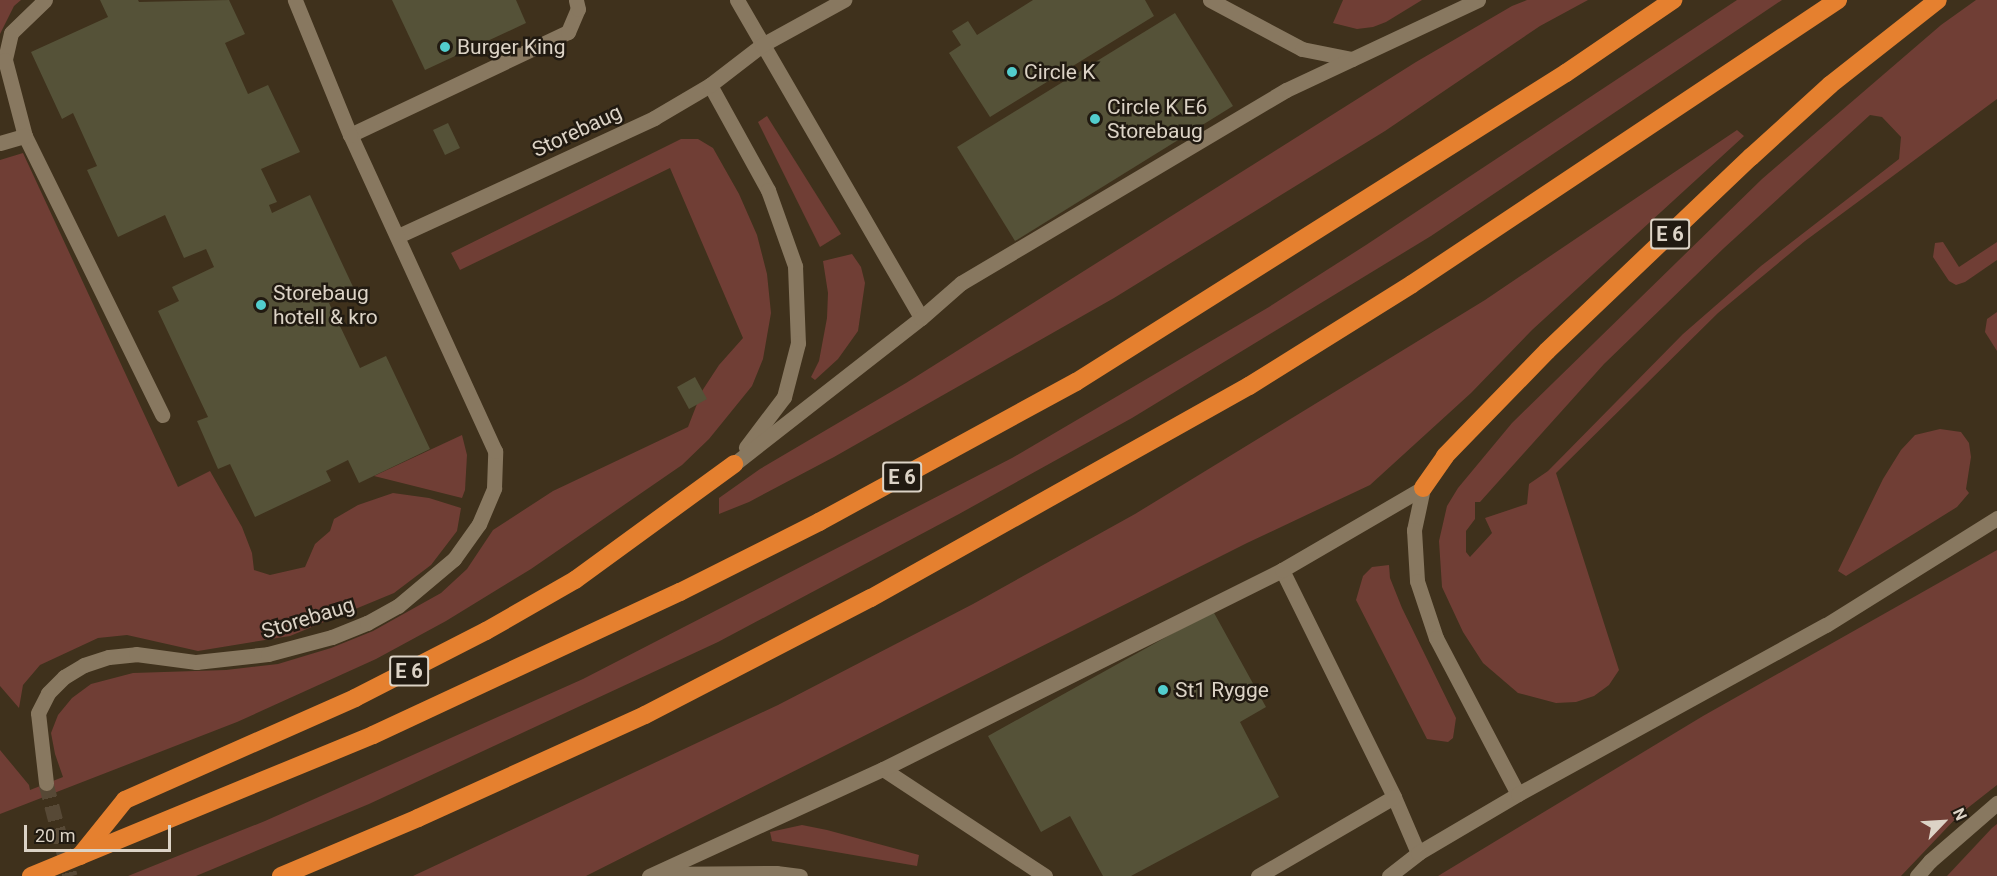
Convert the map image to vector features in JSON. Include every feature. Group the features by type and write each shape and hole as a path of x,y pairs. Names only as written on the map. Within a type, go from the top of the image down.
{"highway":[{"name":"E 6","path":"31,876 373,735 680,592 819,522 1076,382 1566,73 1673,0"},
{"path":"281,876 418,818 645,715 871,598 1219,403 1413,284 1838,0"},
{"name":"E 6","path":"1423,488 1445,456 1547,351 1742,165 1830,86 1938,0"},
{"name":"E 6","path":"79,857 125,800 356,698 486,631 575,580 734,464"}],"lane":[{"path":"45,0 11,33 6,60 25,136 162,415"},
{"name":"Storebaug","path":"46,783 38,714 48,693 64,677 84,665 109,657 136,654 196,662 268,654 332,637 398,606 434,579 454,559 479,524 494,488 495,451 350,135 295,0"},
{"path":"350,135 568,32 578,9 576,0"},
{"path":"737,0 921,318"},
{"name":"Storebaug","path":"398,236 654,118 710,85 762,45 844,0"},
{"path":"1210,0 1302,49 1352,59"},
{"path":"734,464 971,277 1286,90 1478,0"},
{"path":"710,85 768,190 795,266 798,343 784,397 734,464"},
{"path":"0,143 25,136"},
{"path":"651,875 883,769 1282,570 1423,488"},
{"path":"1423,488 1414,531 1417,581 1436,638 1518,794"},
{"path":"1389,876 1418,853 1518,794 1826,625 1997,518"},
{"path":"1282,570 1394,797 1418,853"},
{"path":"883,769 1045,876"},
{"path":"1258,876 1394,797"},
{"path":"1917,876 1930,861 1997,803"},
{"path":"651,875 776,873 800,876"}],"shaded area":[{"path":"0,0 21,0 14,6 0,34"},
{"path":"1343,0 1422,0 1386,22 1373,27 1357,29 1333,23"},
{"path":"1527,0 1588,0 1540,26 1385,131 1114,298 834,457 749,502 719,514 719,498 760,469 906,383 1416,62 1512,6"},
{"path":"1737,0 1782,0 1431,236 1132,418 959,514 718,642 369,804 196,876 128,876 265,821 583,679 1012,458 1269,307"},
{"path":"1976,0 1997,0 1997,99 1805,241 1718,313 1556,473 1619,670 1609,685 1594,696 1576,702 1556,703 1518,693 1483,663 1463,632 1442,587 1439,541 1447,506 1458,488 1512,423 1762,179 1941,25","holes":["1870,115 1882,117 1901,137 1899,159 1761,266 1683,334 1548,471 1529,484 1527,504 1485,518 1492,533 1470,557 1466,552 1466,531 1475,519 1475,502 1480,502 1604,364 1724,248"]},
{"path":"767,116 841,234 820,247 758,122"},
{"path":"1737,130 1744,136 1532,330 1471,393 1370,485 1247,543 586,876 413,876 778,705 973,604 1135,514 1485,300"},
{"path":"681,139 698,139 713,148 739,194 757,235 767,274 771,313 763,359 752,386 709,439 682,465 531,569 446,621 376,659 237,722 0,814 0,750 29,785 30,790 63,777 51,733 58,715 72,698 91,684 133,673 226,670 278,664 331,648 373,631 441,593 467,569 493,530 553,491 688,427 702,391 719,365 743,338 670,168 460,270 451,253"},
{"path":"23,153 178,487 210,471 242,527 252,553 254,570 270,575 305,567 315,544 330,531 334,519 358,505 393,493 429,498 461,508 457,531 431,565 394,593 290,636 198,651 127,635 98,638 40,665 23,685 19,708 0,686 0,160"},
{"path":"1943,242 1959,267 1997,242 1997,260 1965,282 1956,285 1949,281 1933,257 1935,243"},
{"path":"852,254 861,267 865,283 858,331 838,359 815,380 811,377 819,361 827,318 828,293 823,261"},
{"path":"1997,312 1997,351 1985,332 1987,319"},
{"path":"1940,429 1961,432 1969,443 1971,457 1966,489 1969,493 1957,507 1846,576 1838,571 1883,479 1901,450 1915,435"},
{"path":"462,435 467,455 465,490 462,498 374,476"},
{"path":"1997,550 1997,785 1960,814 1901,876 1438,876 1703,716"},
{"path":"1389,565 1390,578 1402,608 1456,718 1453,738 1448,742 1427,739 1356,600 1363,576 1372,567"},
{"path":"1997,824 1997,876 1947,876 1992,828"},
{"path":"802,825 919,855 917,866 772,841 770,832"}],"building":[{"path":"100,0 138,0 139,2 229,0 245,34 225,43 248,94 268,85 300,152 261,169 277,202 269,205 272,213 310,195 355,291 329,303 360,368 386,356 430,449 359,483 348,460 326,471 331,481 255,517 230,464 218,469 197,421 208,417 158,311 179,301 172,287 214,267 206,249 184,258 165,215 118,237 87,170 97,166 73,113 62,119 31,52 108,17"},
{"name":"Burger King","path":"392,0 516,0 526,23 425,70"},
{"name":"Circle K","path":"1033,0 1145,0 1154,16 990,117 949,53 961,45 952,31 968,21 977,35"},
{"path":"1175,13 1233,106 1015,241 957,147"},
{"path":"448,123 460,148 445,155 433,130"},
{"path":"695,377 707,399 689,409 677,387"},
{"path":"1213,611 1266,707 1240,722 1279,797 1131,876 1103,876 1070,816 1041,832 988,736"}],"tunnel":[{"path":"46,783 70,876"}],"place":[{"name":"Burger King","path":"445,47"},
{"name":"Circle K","path":"1012,72"},
{"name":"Circle K E6 Storebaug","path":"1095,119"},
{"name":"Storebaug hotell & kro","path":"261,305"},
{"name":"St1 Rygge","path":"1163,690"}]}
